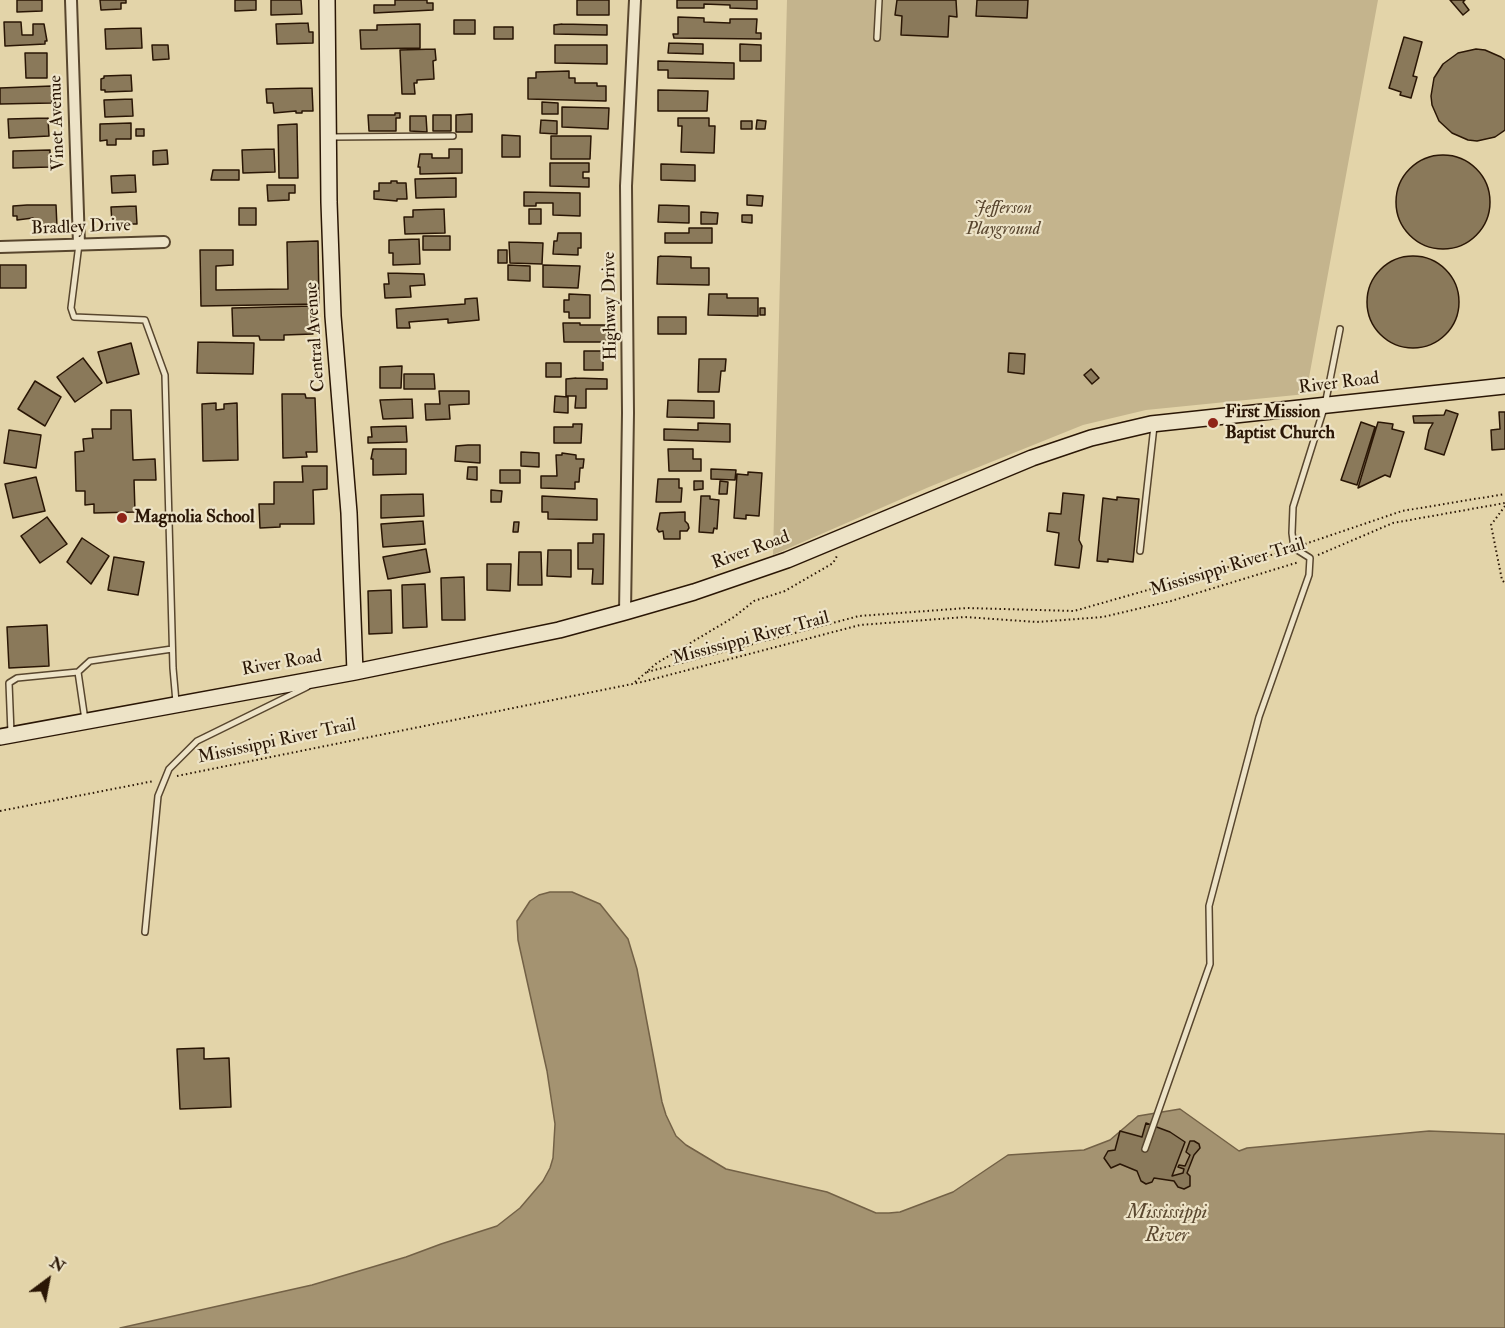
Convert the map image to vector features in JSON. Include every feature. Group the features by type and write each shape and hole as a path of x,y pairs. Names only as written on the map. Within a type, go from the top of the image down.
{"main road":[{"name":"Central Avenue","path":"327,0 333,316 349,513 355,672"},
{"name":"River Road","path":"5,736 355,672 559,630 625,612 694,592 787,560 1032,458 1091,438 1154,424 1505,386"}],"street":[{"name":"Vinet Avenue","path":"71,0 79,244"},
{"name":"Highway Drive","path":"625,612 628,413 626,186 635,0"},
{"name":"Bradley Drive","path":"0,247 164,242"}],"lane":[{"path":"877,38 879,0"},
{"path":"329,137 453,136"},
{"path":"79,244 71,308 74,317 145,320 165,375 172,649 176,704"},
{"path":"1145,1149 1210,964 1209,906 1259,717 1309,575 1310,558 1294,548 1293,507 1325,405 1340,329"},
{"path":"1140,551 1154,424"},
{"path":"5,736 9,683 17,678 78,672 90,661 172,649"},
{"path":"78,672 86,721"},
{"path":"145,932 158,796 170,769 197,741 333,675"}],"path":[{"path":"647,672 859,616 967,608 1074,611 1294,548 1402,511 1505,494"},
{"path":"1505,504 1491,525 1505,583"},
{"name":"Mississippi River Trail","path":"0,811 633,684 860,625 965,617 1037,622 1103,618 1171,601 1310,558 1394,524 1505,504"},
{"path":"633,684 657,663 734,617 754,602 785,591 833,563 848,535"}],"green space":[{"name":"Jefferson Playground","path":"787,0 1378,0 1306,394 1146,410 1083,425 929,487 773,555"}],"water":[{"name":"Mississippi River","path":"550,892 572,892 600,904 628,939 637,969 666,1115 676,1136 686,1145 726,1169 827,1192 876,1213 889,1213 900,1212 953,1192 1008,1155 1084,1150 1110,1140 1138,1116 1180,1109 1239,1151 1247,1148 1429,1131 1505,1134 1505,1328 120,1328 312,1285 406,1257 497,1226 520,1208 543,1181 550,1168 553,1158 555,1124 547,1071 518,940 517,921 530,901"}],"building":[{"path":"17,0 42,0 42,11 17,12"},
{"path":"100,0 126,0 126,3 121,3 121,9 101,10"},
{"path":"235,0 256,0 256,10 235,11"},
{"path":"271,0 301,0 302,14 271,15"},
{"path":"395,0 427,0 427,3 433,3 433,10 374,13 374,5 395,5"},
{"path":"577,0 609,0 609,15 577,15"},
{"path":"677,0 757,0 757,9 704,4 704,8 677,8"},
{"path":"897,0 956,0 957,17 949,16 948,37 901,35 902,16 895,15"},
{"path":"977,0 1028,0 1027,18 976,16"},
{"path":"1450,0 1465,0 1463,2 1469,10 1463,15"},
{"path":"678,17 704,18 704,22 730,23 730,19 757,19 756,33 761,33 761,39 674,38 673,34 678,34"},
{"path":"454,20 475,20 475,34 454,34"},
{"path":"4,22 21,22 22,35 33,35 33,24 44,24 47,41 45,44 5,46"},
{"path":"308,23 309,32 313,32 313,43 277,44 276,24"},
{"path":"420,24 420,48 361,49 360,30 377,30 377,25"},
{"path":"554,25 607,25 607,35 554,34"},
{"path":"494,27 513,27 513,39 494,39"},
{"path":"141,28 142,48 106,49 105,29"},
{"path":"1404,37 1422,42 1413,76 1417,77 1411,98 1400,95 1401,92 1389,88"},
{"path":"669,43 703,44 703,54 668,53"},
{"path":"740,44 761,45 761,61 740,61"},
{"path":"152,45 168,45 169,59 153,60"},
{"path":"555,45 607,45 607,64 555,63"},
{"path":"435,49 434,79 417,80 417,83 414,83 415,94 402,94 400,50"},
{"path":"1476,49 1485,50 1505,60 1505,130 1495,137 1477,141 1452,133 1439,121 1431,96 1434,78 1443,64 1458,53"},
{"path":"25,53 47,53 47,78 26,78"},
{"path":"658,61 734,63 734,79 668,78 668,70 658,70"},
{"path":"569,71 569,78 575,78 575,83 597,83 597,86 606,86 606,101 528,99 528,78 536,78 536,72"},
{"path":"131,75 132,91 105,92 101,90 101,79 104,76"},
{"path":"52,86 52,103 0,104 0,88"},
{"path":"312,88 313,111 274,113 273,103 267,103 266,89"},
{"path":"658,90 708,91 707,111 658,111"},
{"path":"132,99 133,116 105,117 104,100"},
{"path":"542,102 558,103 558,114 542,114"},
{"path":"562,107 609,108 608,129 562,127"},
{"path":"395,113 400,113 400,118 396,118 396,131 369,131 368,115 395,115"},
{"path":"472,114 472,132 456,132 456,115"},
{"path":"433,115 451,115 451,131 433,131"},
{"path":"410,116 426,116 427,132 410,131"},
{"path":"48,118 49,136 9,138 8,119"},
{"path":"678,118 709,118 709,126 715,126 714,153 681,152 682,126 678,126"},
{"path":"541,120 557,121 557,134 540,133"},
{"path":"757,120 766,121 765,129 756,129"},
{"path":"741,121 752,121 752,129 741,129"},
{"path":"131,123 131,139 116,139 116,145 107,145 107,140 100,141 100,124"},
{"path":"297,124 298,178 279,178 278,125"},
{"path":"136,129 144,129 144,136 136,136"},
{"path":"502,135 520,136 520,157 502,157"},
{"path":"551,136 591,136 590,159 551,159"},
{"path":"274,149 275,172 243,173 242,150"},
{"path":"449,149 462,149 462,173 420,174 420,167 418,167 420,154 432,154 432,158 449,158"},
{"path":"50,150 50,167 13,168 13,151"},
{"path":"167,150 168,164 153,165 153,151"},
{"path":"1443,155 1461,158 1476,169 1487,184 1490,202 1487,220 1476,235 1461,246 1443,249 1425,246 1410,235 1399,220 1396,202 1399,184 1410,169 1425,158"},
{"path":"550,163 589,163 589,172 583,172 583,178 589,178 589,187 550,186"},
{"path":"661,164 695,165 695,181 661,180"},
{"path":"213,170 239,170 239,180 211,180"},
{"path":"135,175 136,192 112,193 111,176"},
{"path":"456,178 456,197 416,198 415,179"},
{"path":"391,181 406,183 407,199 397,199 397,201 374,199 374,191 379,191 379,183 391,183"},
{"path":"267,185 295,185 295,193 289,193 289,200 268,201"},
{"path":"524,192 580,193 580,216 553,215 553,203 524,206"},
{"path":"747,195 763,196 762,206 747,205"},
{"path":"56,205 57,227 34,228 33,218 17,220 17,216 13,216 13,206"},
{"path":"659,205 689,206 689,223 658,222"},
{"path":"136,206 137,224 112,224 111,207"},
{"path":"239,208 256,208 256,225 239,225"},
{"path":"444,209 445,233 405,234 404,217 413,217 413,210"},
{"path":"529,209 541,209 541,224 529,224"},
{"path":"701,212 718,213 717,224 701,224"},
{"path":"742,215 752,215 752,223 742,222"},
{"path":"689,228 712,228 712,243 665,243 665,233 689,233"},
{"path":"558,233 581,233 581,248 578,248 578,255 553,254 554,241 557,241"},
{"path":"423,236 450,236 450,250 423,250"},
{"path":"419,239 420,264 393,265 393,253 389,253 389,240"},
{"path":"318,241 319,304 201,306 200,250 233,250 233,265 216,266 216,290 288,289 287,242"},
{"path":"509,242 543,243 542,264 510,263"},
{"path":"498,250 507,250 507,263 498,263"},
{"path":"1413,256 1431,259 1446,269 1456,284 1459,302 1456,320 1446,335 1431,345 1413,348 1395,345 1380,335 1370,320 1367,302 1370,284 1380,269 1395,259"},
{"path":"658,257 691,257 691,268 709,268 709,285 657,284"},
{"path":"0,265 26,265 26,288 0,288"},
{"path":"508,265 530,266 530,281 508,280"},
{"path":"543,265 580,266 578,288 543,287"},
{"path":"388,273 424,274 425,285 410,286 411,297 385,298 384,284 389,284"},
{"path":"569,294 590,295 590,318 569,318 569,312 564,312 564,300 569,300"},
{"path":"709,294 727,294 727,298 758,298 758,316 708,315"},
{"path":"477,298 479,320 448,323 448,319 409,322 410,328 397,328 396,309 465,304 465,299"},
{"path":"312,306 313,334 284,335 284,340 260,340 259,336 233,336 232,308"},
{"path":"760,308 765,308 765,315 760,315"},
{"path":"658,317 686,317 686,334 658,334"},
{"path":"563,323 608,325 609,342 564,342"},
{"path":"198,342 254,343 253,374 197,373"},
{"path":"131,343 139,374 107,383 98,352"},
{"path":"584,351 603,351 603,370 584,370"},
{"path":"1009,353 1025,354 1024,374 1008,372"},
{"path":"83,358 102,383 75,402 57,377"},
{"path":"699,359 726,359 725,371 721,371 719,392 698,392"},
{"path":"546,363 561,363 561,377 546,377"},
{"path":"402,366 401,388 380,388 380,367"},
{"path":"1091,369 1099,378 1092,384 1084,375"},
{"path":"404,374 434,374 435,389 404,389"},
{"path":"566,379 607,379 607,389 586,389 586,408 575,408 576,396 566,396"},
{"path":"35,381 61,397 45,426 18,409"},
{"path":"439,391 469,391 469,404 449,405 450,419 426,420 425,404 440,404"},
{"path":"282,394 305,394 306,398 315,398 317,452 306,452 307,457 283,458"},
{"path":"555,396 568,397 568,413 554,412"},
{"path":"412,399 413,418 383,419 380,400"},
{"path":"668,400 714,401 714,418 667,417"},
{"path":"216,403 216,410 224,409 224,404 237,403 238,460 203,461 202,404"},
{"path":"111,410 131,410 133,460 155,459 156,480 134,480 135,512 94,513 94,504 85,505 85,491 76,491 75,452 84,451 83,439 93,438 92,429 111,429"},
{"path":"1446,410 1458,414 1444,455 1425,449 1433,423 1414,423 1413,416 1444,415"},
{"path":"1499,412 1505,412 1505,449 1492,450 1491,430 1500,429"},
{"path":"1361,422 1375,427 1357,485 1341,480"},
{"path":"1378,422 1393,424 1392,429 1404,432 1390,477 1385,475 1358,488"},
{"path":"698,423 730,424 730,442 664,440 664,429 698,430"},
{"path":"573,424 582,424 581,443 554,443 554,427 573,427"},
{"path":"406,426 407,442 368,443 368,437 372,437 371,427"},
{"path":"9,430 41,435 36,468 4,463"},
{"path":"480,445 480,463 455,461 456,446"},
{"path":"373,449 406,449 406,474 373,475 373,459 371,459"},
{"path":"668,449 693,449 693,459 701,459 701,471 669,471"},
{"path":"521,452 539,453 539,467 521,466"},
{"path":"562,453 576,455 576,459 584,459 583,468 580,468 579,482 575,482 575,489 541,488 541,476 557,476 556,455 562,455"},
{"path":"302,466 327,466 327,489 313,490 314,524 280,524 280,527 260,528 259,504 274,504 274,482 303,482"},
{"path":"468,467 477,467 477,480 467,479"},
{"path":"711,469 736,470 735,480 711,479"},
{"path":"500,470 520,470 520,483 500,483"},
{"path":"748,472 762,473 759,516 746,515 746,519 734,518 737,474 748,475"},
{"path":"36,477 45,511 13,518 5,484"},
{"path":"658,479 679,479 679,488 682,488 681,502 656,502"},
{"path":"694,481 703,481 703,489 694,490"},
{"path":"720,481 728,482 727,494 719,494"},
{"path":"491,490 502,491 501,502 491,502"},
{"path":"1063,493 1084,495 1079,540 1082,546 1079,568 1055,565 1059,533 1047,531 1049,513 1061,514"},
{"path":"423,494 424,516 381,518 381,495"},
{"path":"542,496 597,499 597,520 548,519 548,512 542,512"},
{"path":"701,496 710,496 710,499 719,500 717,529 714,528 713,533 699,532"},
{"path":"1117,497 1139,499 1133,562 1108,559 1108,562 1097,561 1103,498 1117,500"},
{"path":"685,512 685,521 689,528 687,531 680,531 680,539 664,539 663,531 659,532 657,529 660,513"},
{"path":"47,517 67,544 40,563 21,536"},
{"path":"423,521 425,544 383,547 381,524"},
{"path":"514,522 519,522 518,532 513,532"},
{"path":"593,534 604,534 603,584 592,584 593,569 578,569 578,543 593,543"},
{"path":"82,538 109,556 91,584 67,562"},
{"path":"426,549 430,572 388,579 383,557"},
{"path":"548,550 571,550 571,577 547,576"},
{"path":"519,552 541,552 542,585 518,585"},
{"path":"114,557 144,562 138,595 108,590"},
{"path":"487,564 511,564 510,591 487,590"},
{"path":"464,577 465,620 442,620 441,578"},
{"path":"425,584 427,627 403,628 402,585"},
{"path":"391,590 392,633 369,634 368,591"},
{"path":"47,625 49,666 9,668 7,627"},
{"path":"204,1048 204,1059 229,1058 231,1107 180,1109 177,1049"},
{"path":"1146,1123 1170,1132 1185,1142 1172,1176 1183,1173 1184,1169 1178,1167 1179,1165 1185,1166 1190,1155 1186,1152 1190,1141 1199,1144 1200,1148 1194,1155 1187,1173 1190,1176 1190,1186 1184,1189 1178,1187 1174,1181 1154,1178 1152,1182 1146,1184 1141,1181 1137,1171 1120,1164 1111,1168 1104,1158 1108,1151 1115,1150 1120,1131 1142,1137"}],"place":[{"name":"First Mission Baptist Church","path":"1213,423"},
{"name":"Magnolia School","path":"122,518"}]}
